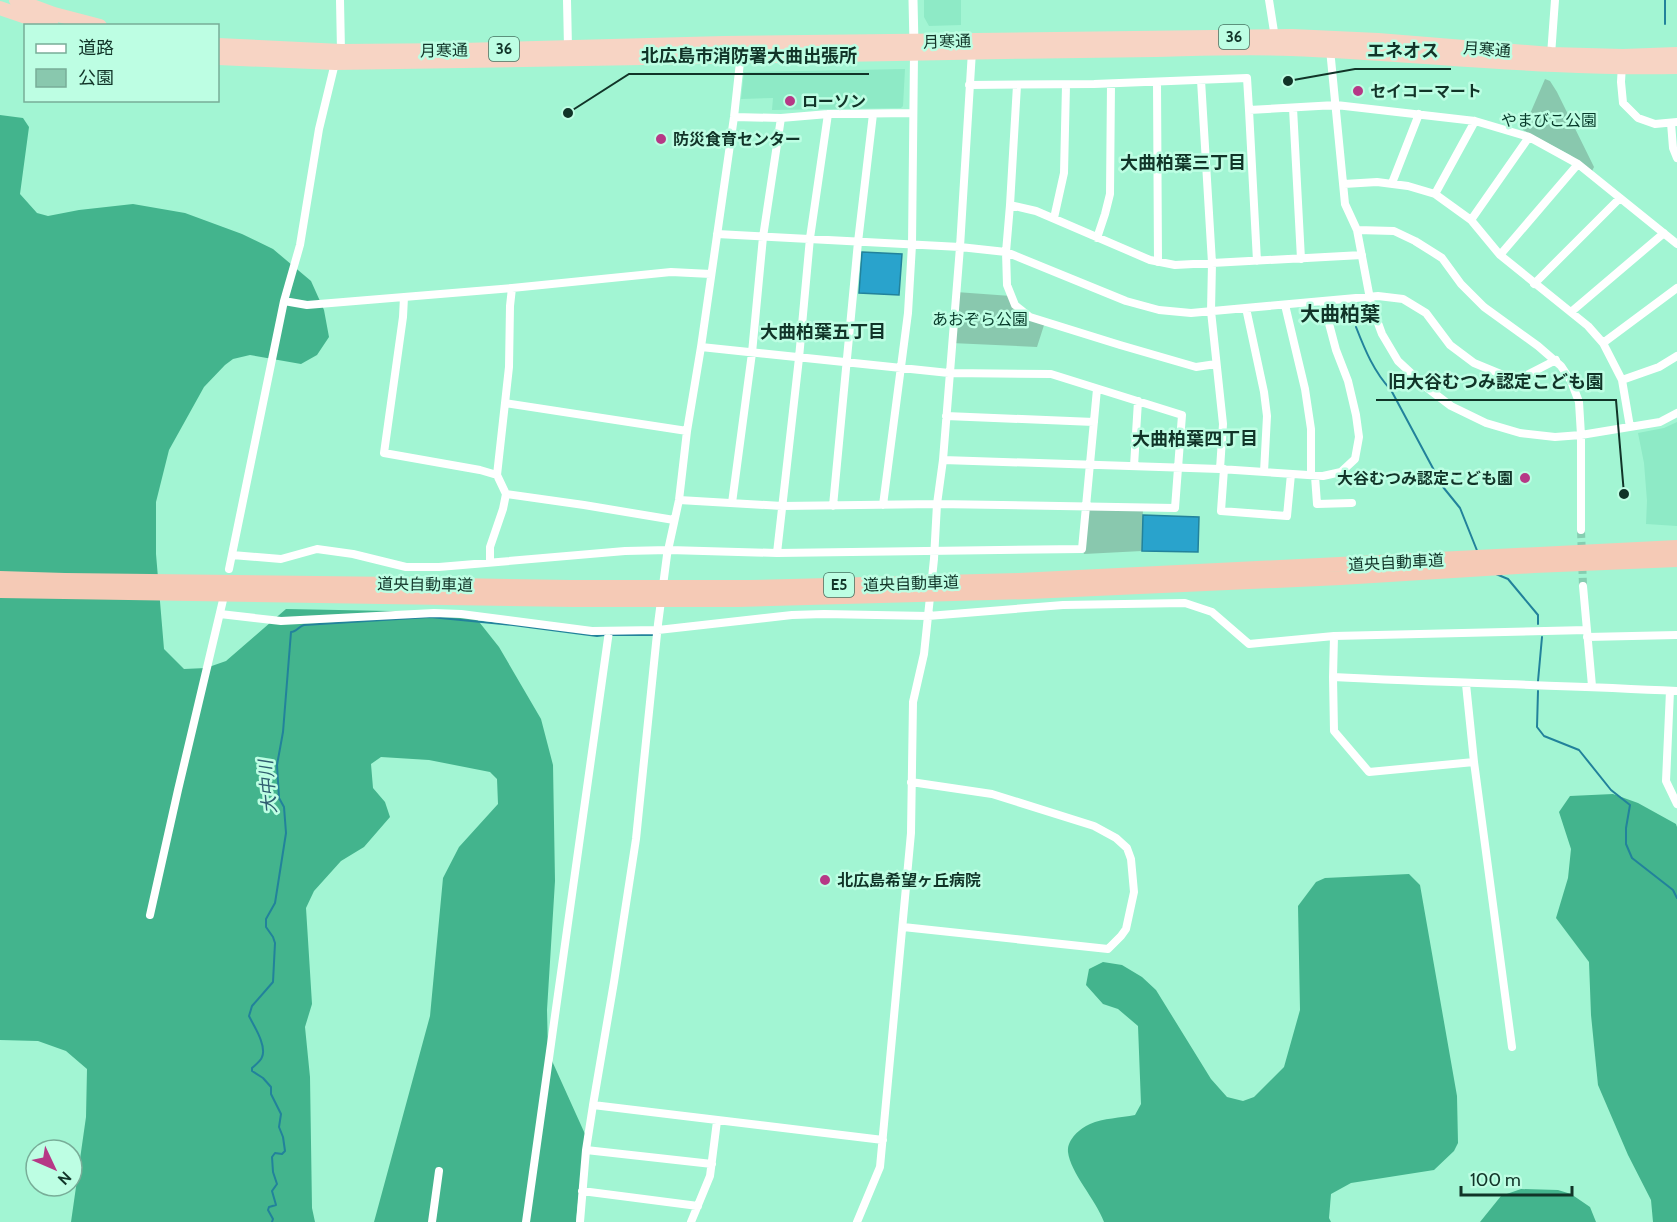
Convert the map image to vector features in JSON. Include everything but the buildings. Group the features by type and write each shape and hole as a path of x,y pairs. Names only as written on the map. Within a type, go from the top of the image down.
{"highway":[{"path":"16,0 54,14 92,24"},
{"path":"0,8 46,24"},
{"name":"月寒通","path":"219,58 1276,42 1330,44 1476,62 1551,59 1677,67"},
{"name":"月寒通","path":"219,45 338,57"},
{"name":"月寒通","path":"1622,62 1677,54"},
{"name":"道央自動車道","path":"0,578 581,587 761,587 1019,580 1677,547"},
{"name":"道央自動車道","path":"0,591 703,600 1041,592 1677,560"}],"street":[{"path":"229,569 284,301 300,245 319,129 338,57 340,0"},
{"path":"567,0 568,53"},
{"path":"883,505 908,313 912,245 913,0"},
{"path":"1269,0 1276,42"},
{"path":"1551,59 1554,0"},
{"path":"1330,44 1345,204 1357,230 1370,297 1382,334 1398,361 1451,406 1486,423 1520,433 1555,437 1581,435 1660,422 1677,413"},
{"path":"857,1222 880,1167 883,1140 911,833 913,702 924,654 943,460 960,247 972,46"},
{"path":"580,1222 586,1150 636,839 668,553 679,500 742,49"},
{"path":"1622,62 1623,103 1638,118 1655,124 1674,122 1673,148 1677,158"},
{"path":"969,85 1111,84 1247,78 1257,261"},
{"path":"1201,80 1212,263 1211,311 1223,424 1221,511 1287,516 1291,474"},
{"path":"1157,82 1158,262"},
{"path":"1097,237 1106,214 1110,194 1111,84"},
{"path":"1017,85 1011,205 1006,252 1007,285 1015,305 1030,317 1196,367 1216,364"},
{"path":"1054,218 1064,173 1066,85"},
{"path":"1249,110 1336,105 1474,121 1529,137 1578,164 1677,244"},
{"path":"1293,108 1301,259"},
{"path":"734,117 781,118 828,114 913,113"},
{"path":"777,553 810,238 828,114"},
{"path":"832,506 873,114"},
{"path":"1392,183 1419,114"},
{"path":"732,503 752,353 763,237 781,118"},
{"path":"1435,194 1474,121"},
{"path":"1471,220 1529,137"},
{"path":"1500,255 1578,164"},
{"path":"1344,184 1377,182 1408,186 1435,194 1471,220 1500,255 1588,326 1603,343 1622,380 1630,428"},
{"path":"1534,284 1620,198"},
{"path":"1011,205 1054,218 1150,260 1175,265 1362,255"},
{"path":"1357,230 1394,231 1442,258 1461,284 1484,307 1561,366 1571,381 1579,402 1581,530"},
{"path":"1571,312 1664,233"},
{"path":"717,234 960,247 1006,252 1126,301 1159,310 1191,313 1378,296 1403,299 1426,313 1450,345 1474,363 1508,377 1525,376 1556,360"},
{"path":"284,301 307,305 671,272 711,274"},
{"path":"490,562 490,547 506,494 496,476 509,367 512,288"},
{"path":"1603,343 1677,288"},
{"path":"404,297 384,453 480,470 496,476"},
{"path":"943,460 1179,467 1313,476 1341,472 1354,459 1359,437 1348,381 1336,350 1323,301"},
{"path":"1285,305 1305,389 1311,429 1317,504 1352,503"},
{"path":"1246,308 1267,417 1264,472"},
{"path":"679,500 782,506 937,504 1175,508 1182,415 1051,374 949,373 701,347"},
{"path":"1622,380 1659,367 1677,356"},
{"path":"232,555 281,559 317,549 353,554 406,567 439,567 616,552 934,555 1082,549 1097,389"},
{"path":"1134,466 1138,401"},
{"path":"505,404 687,430"},
{"path":"946,416 1094,422"},
{"path":"506,494 674,520"},
{"path":"1583,586 1592,686"},
{"path":"150,915 223,600"},
{"path":"220,614 281,621 434,613 461,614 592,631 609,631 792,615 929,613 1062,605 1185,603 1212,612 1249,644 1334,636 1587,633 1677,635"},
{"path":"526,1222 609,631"},
{"path":"1334,636 1334,731 1369,772 1473,762"},
{"path":"1333,677 1673,691 1666,781 1677,804"},
{"path":"1466,684 1473,762 1512,1047"},
{"path":"903,927 1108,949 1126,929 1134,892 1131,859 1127,848 1116,838 1094,826 992,794 911,782"},
{"path":"593,1105 883,1140"},
{"path":"691,1222 710,1176 717,1121"},
{"path":"586,1150 712,1164"},
{"path":"432,1222 440,1171"},
{"path":"582,1191 698,1206"}],"shaded area":[{"path":"924,0 961,0 961,25 929,26 924,17"},
{"path":"905,69 901,108 772,110 773,98 741,99 744,72"},
{"path":"0,115 23,118 29,127 20,194 37,213 48,216 133,204 185,213 242,234 273,249 311,281 324,310 329,337 317,355 301,364 250,355 233,359 204,387 169,450 156,502 156,554 164,649 184,669 206,668 226,661 286,609 443,612 476,618 499,647 541,719 553,765 555,881 547,1010 548,1052 585,1134 576,1222 374,1222 430,1016 443,878 459,847 498,804 497,779 490,772 429,760 381,757 371,764 373,788 385,802 390,817 364,847 341,861 314,891 306,908 312,1004 305,1027 310,1077 312,1208 315,1222 71,1222 74,1198 84,1198 83,1138 87,1069 66,1051 38,1041 0,1040"},
{"path":"1677,422 1677,526 1646,524 1644,463 1638,433 1664,428"},
{"path":"1613,794 1638,803 1676,824 1677,827 1677,1222 1653,1222 1651,1200 1628,1155 1598,1085 1591,1015 1589,962 1556,918 1568,878 1571,849 1559,812 1570,796"},
{"path":"1409,874 1420,885 1457,1096 1458,1143 1454,1151 1434,1170 1351,1183 1331,1194 1329,1218 1331,1222 1104,1222 1073,1168 1068,1148 1074,1135 1090,1124 1135,1115 1141,1104 1138,1026 1118,1009 1103,1004 1086,985 1089,969 1103,962 1122,965 1142,977 1156,990 1211,1079 1227,1097 1243,1101 1254,1097 1284,1067 1300,1010 1298,906 1316,882 1325,878"},
{"path":"1521,1189 1558,1190 1571,1194 1590,1207 1596,1222 1480,1222 1501,1196"}],"green space":[{"name":"やまびこ公園","path":"1545,79 1550,81 1557,92 1594,167 1592,171 1570,155 1523,130"},
{"name":"あおぞら公園","path":"956,292 1011,296 1015,305 1045,322 1037,347 951,343"},
{"path":"1087,506 1143,507 1142,551 1084,554 1082,549"}],"water":[{"path":"862,252 902,254 899,295 859,293"},
{"path":"1143,515 1199,517 1198,552 1142,551"}],"waterway":[{"path":"1665,0 1665,24"},
{"path":"1356,327 1370,360 1391,390 1443,487 1460,508 1478,553"},
{"path":"1496,574 1508,579 1538,615 1538,624"},
{"name":"大中川","path":"272,1222 273,1219 268,1210 269,1207 276,1205 272,1191 277,1184 272,1157 275,1153 282,1154 285,1151 279,1127 281,1114 271,1094 271,1087 252,1071 261,1058 263,1047 249,1016 252,1006 273,982 275,943 266,927 266,919 275,903 286,833 284,807 279,798 277,765 283,732 291,632 304,625 430,617 597,636 605,635"},
{"name":"大中川","path":"611,635 653,635"},
{"path":"1538,681 1542,637"},
{"path":"1538,691 1537,727 1544,736 1579,750 1611,790 1630,805 1626,844 1632,858 1673,890 1677,898"}],"tunnel":[{"path":"1581,530 1583,586"}],"place":[{"name":"エネオス","path":"1288,81"},
{"name":"セイコーマート","path":"1358,91"},
{"name":"ローソン","path":"790,101"},
{"name":"北広島市消防署大曲出張所","path":"568,113"},
{"name":"防災食育センター","path":"661,139"},
{"name":"大谷むつみ認定こども園","path":"1525,478"},
{"name":"旧大谷むつみ認定こども園","path":"1624,494"},
{"name":"北広島希望ヶ丘病院","path":"825,880"}],"district":[{"name":"大曲柏葉三丁目","path":"1183,163"},
{"name":"大曲柏葉","path":"1340,314"},
{"name":"大曲柏葉五丁目","path":"823,332"},
{"name":"大曲柏葉四丁目","path":"1195,439"}]}
